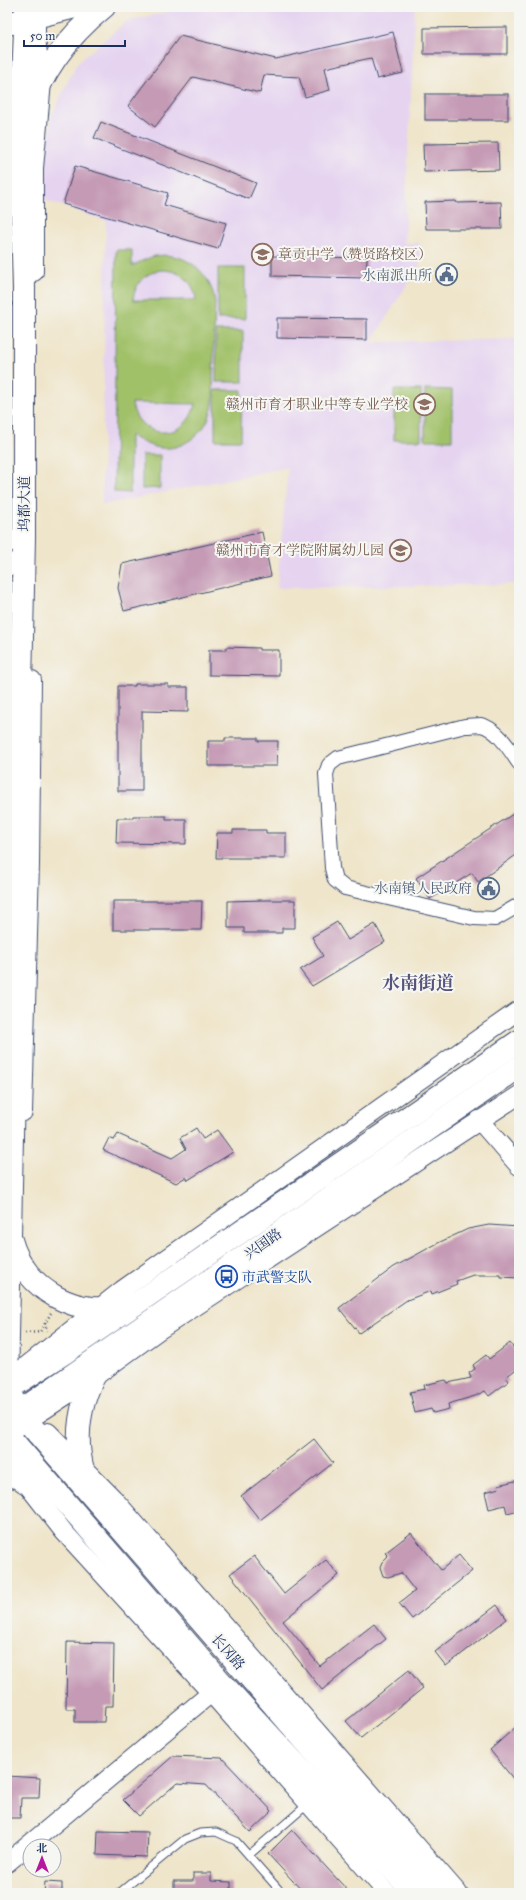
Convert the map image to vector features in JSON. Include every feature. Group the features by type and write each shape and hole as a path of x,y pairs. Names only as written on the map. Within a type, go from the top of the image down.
{"main road":[{"path":"26,15 75,7"},
{"path":"20,151 23,131 31,106 55,58 79,29 104,7"},
{"name":"坞都大道","path":"9,1384 15,539 24,288 20,151 26,15"},
{"name":"兴国路","path":"9,1384 139,1300 519,1041"},
{"name":"兴国路","path":"22,1415 115,1347 519,1067"},
{"path":"9,1229 19,1259 31,1278 52,1295 77,1306 100,1309 115,1308 139,1300"},
{"path":"95,1498 82,1465 79,1436 80,1420 86,1393 93,1378 106,1357 115,1347"},
{"path":"9,1384 22,1415"},
{"name":"长冈路","path":"22,1415 437,1893"},
{"name":"长冈路","path":"7,1434 221,1682 414,1893"},
{"path":"16,1479 36,1484 65,1500"}],"street":[{"path":"9,1384 19,1259 30,864 34,168 42,82 36,39 26,15"},
{"path":"519,763 510,749 491,729 480,725 465,726 338,758 329,765 326,774 332,868 335,880 344,888 474,918 495,918 519,905"},
{"path":"9,1384 122,1290 519,1010"},
{"path":"7,1434 22,1415 93,1378 158,1331 519,1095"},
{"path":"480,1120 519,1166"},
{"path":"22,1415 82,1465 239,1640 458,1893"},
{"path":"7,1446 16,1479 211,1693 387,1893"},
{"path":"7,1863 211,1693"}],"lane":[{"path":"249,1856 308,1804"},
{"path":"120,1893 185,1839 200,1832 216,1832 236,1841 282,1893"}],"shaded area":[{"name":"章贡中学（赞贤路校区）","path":"188,7 415,7 404,243 420,243 420,264 371,342 519,339 519,584 277,588 288,467 102,505 106,221 39,198 52,115 77,63 127,21"}],"green space":[{"path":"116,250 132,250 132,266 155,256 166,255 177,257 186,260 202,273 208,281 215,301 212,410 208,420 199,433 181,445 167,448 154,447 130,435 130,493 114,492","holes":["161,270 174,272 185,278 192,287 196,300 133,300 136,289 142,280 155,271","132,403 195,404 190,416 183,425 173,430 163,432 153,430 144,425 136,416"]},
{"path":"218,268 245,268 245,319 218,319"},
{"path":"216,331 243,331 243,382 216,382"},
{"path":"425,389 452,390 452,440 425,440"},
{"path":"215,390 242,390 241,440 215,440"},
{"path":"394,390 421,390 421,440 394,440"},
{"path":"142,455 160,455 160,488 142,489"}],"building":[{"path":"507,27 507,54 424,54 424,28"},
{"path":"393,32 403,73 377,79 371,58 325,68 330,90 305,97 299,77 264,75 260,93 193,77 155,127 128,106 180,36 276,59"},
{"path":"425,94 508,94 508,120 425,120"},
{"path":"101,122 256,183 249,199 94,138"},
{"path":"498,143 499,170 424,172 423,144"},
{"path":"75,166 168,193 164,205 226,223 218,249 63,204"},
{"path":"456,201 457,203 501,202 502,229 426,229 425,202"},
{"path":"272,256 367,258 366,278 272,276"},
{"path":"277,318 367,319 367,340 277,338"},
{"path":"262,532 271,576 124,611 118,588 122,564"},
{"path":"226,647 279,650 279,676 209,675 209,650 226,650"},
{"path":"135,684 168,684 168,687 188,687 188,712 142,711 142,791 118,791 118,686 135,686"},
{"path":"225,738 258,738 258,741 278,741 277,766 208,766 208,741 225,741"},
{"path":"519,810 519,853 478,882 472,873 430,899 416,878"},
{"path":"133,816 166,816 166,819 186,819 186,844 116,843 117,818 133,818"},
{"path":"233,830 266,830 266,833 286,833 286,858 216,858 217,833 233,833"},
{"path":"295,900 295,928 282,928 282,933 244,933 244,928 228,928 228,901"},
{"path":"113,901 202,901 201,930 113,930"},
{"path":"337,922 348,940 375,924 385,942 312,986 300,970 323,956 312,937"},
{"path":"196,1128 203,1139 217,1130 233,1152 188,1180 186,1177 176,1183 103,1150 109,1138 114,1140 118,1134 172,1158 186,1149 180,1138"},
{"path":"489,1225 519,1227 519,1278 500,1277 500,1275 473,1275 456,1281 457,1284 432,1294 431,1291 407,1300 359,1333 339,1308 394,1267 438,1243 468,1229"},
{"path":"510,1343 519,1355 519,1367 506,1377 509,1381 489,1396 485,1391 475,1396 448,1404 449,1409 433,1413 431,1409 415,1413 410,1392 425,1389 424,1385 446,1380 448,1383 471,1378 469,1373 475,1369 473,1365 486,1355 489,1359"},
{"path":"314,1439 333,1463 260,1520 241,1496"},
{"path":"519,1480 519,1510 507,1513 505,1505 489,1509 485,1492 499,1488 498,1485"},
{"path":"411,1533 441,1570 459,1555 472,1571 412,1619 399,1603 415,1591 401,1573 388,1577 383,1576 380,1567 382,1562 388,1556 385,1553"},
{"path":"254,1556 284,1594 326,1560 339,1575 283,1621 320,1666 374,1624 386,1639 322,1690 230,1574"},
{"path":"497,1605 507,1619 446,1666 435,1652"},
{"path":"67,1642 114,1643 113,1706 105,1706 104,1722 75,1722 75,1709 66,1709"},
{"path":"409,1670 423,1688 361,1738 346,1721"},
{"path":"519,1724 519,1786 490,1750"},
{"path":"173,1756 222,1758 272,1811 250,1832 206,1785 177,1783 139,1816 123,1800"},
{"path":"7,1776 40,1778 39,1798 21,1798 20,1818 7,1818"},
{"path":"292,1830 350,1893 304,1893 268,1854"},
{"path":"98,1831 148,1832 147,1857 97,1855"},
{"path":"193,1873 211,1873 211,1881 231,1882 231,1893 174,1893 174,1881 193,1881"},
{"path":"45,1882 62,1883 62,1893 44,1893"}],"place":[{"name":"章贡中学（赞贤路校区）","path":"263,254"},
{"name":"水南派出所","path":"447,275"},
{"name":"赣州市育才职业中等专业学校","path":"424,404"},
{"name":"赣州市育才学院附属幼儿园","path":"400,550"},
{"name":"水南镇人民政府","path":"488,888"},
{"name":"市武警支队","path":"226,1277"}],"district":[{"name":"水南街道","path":"418,983"}]}
